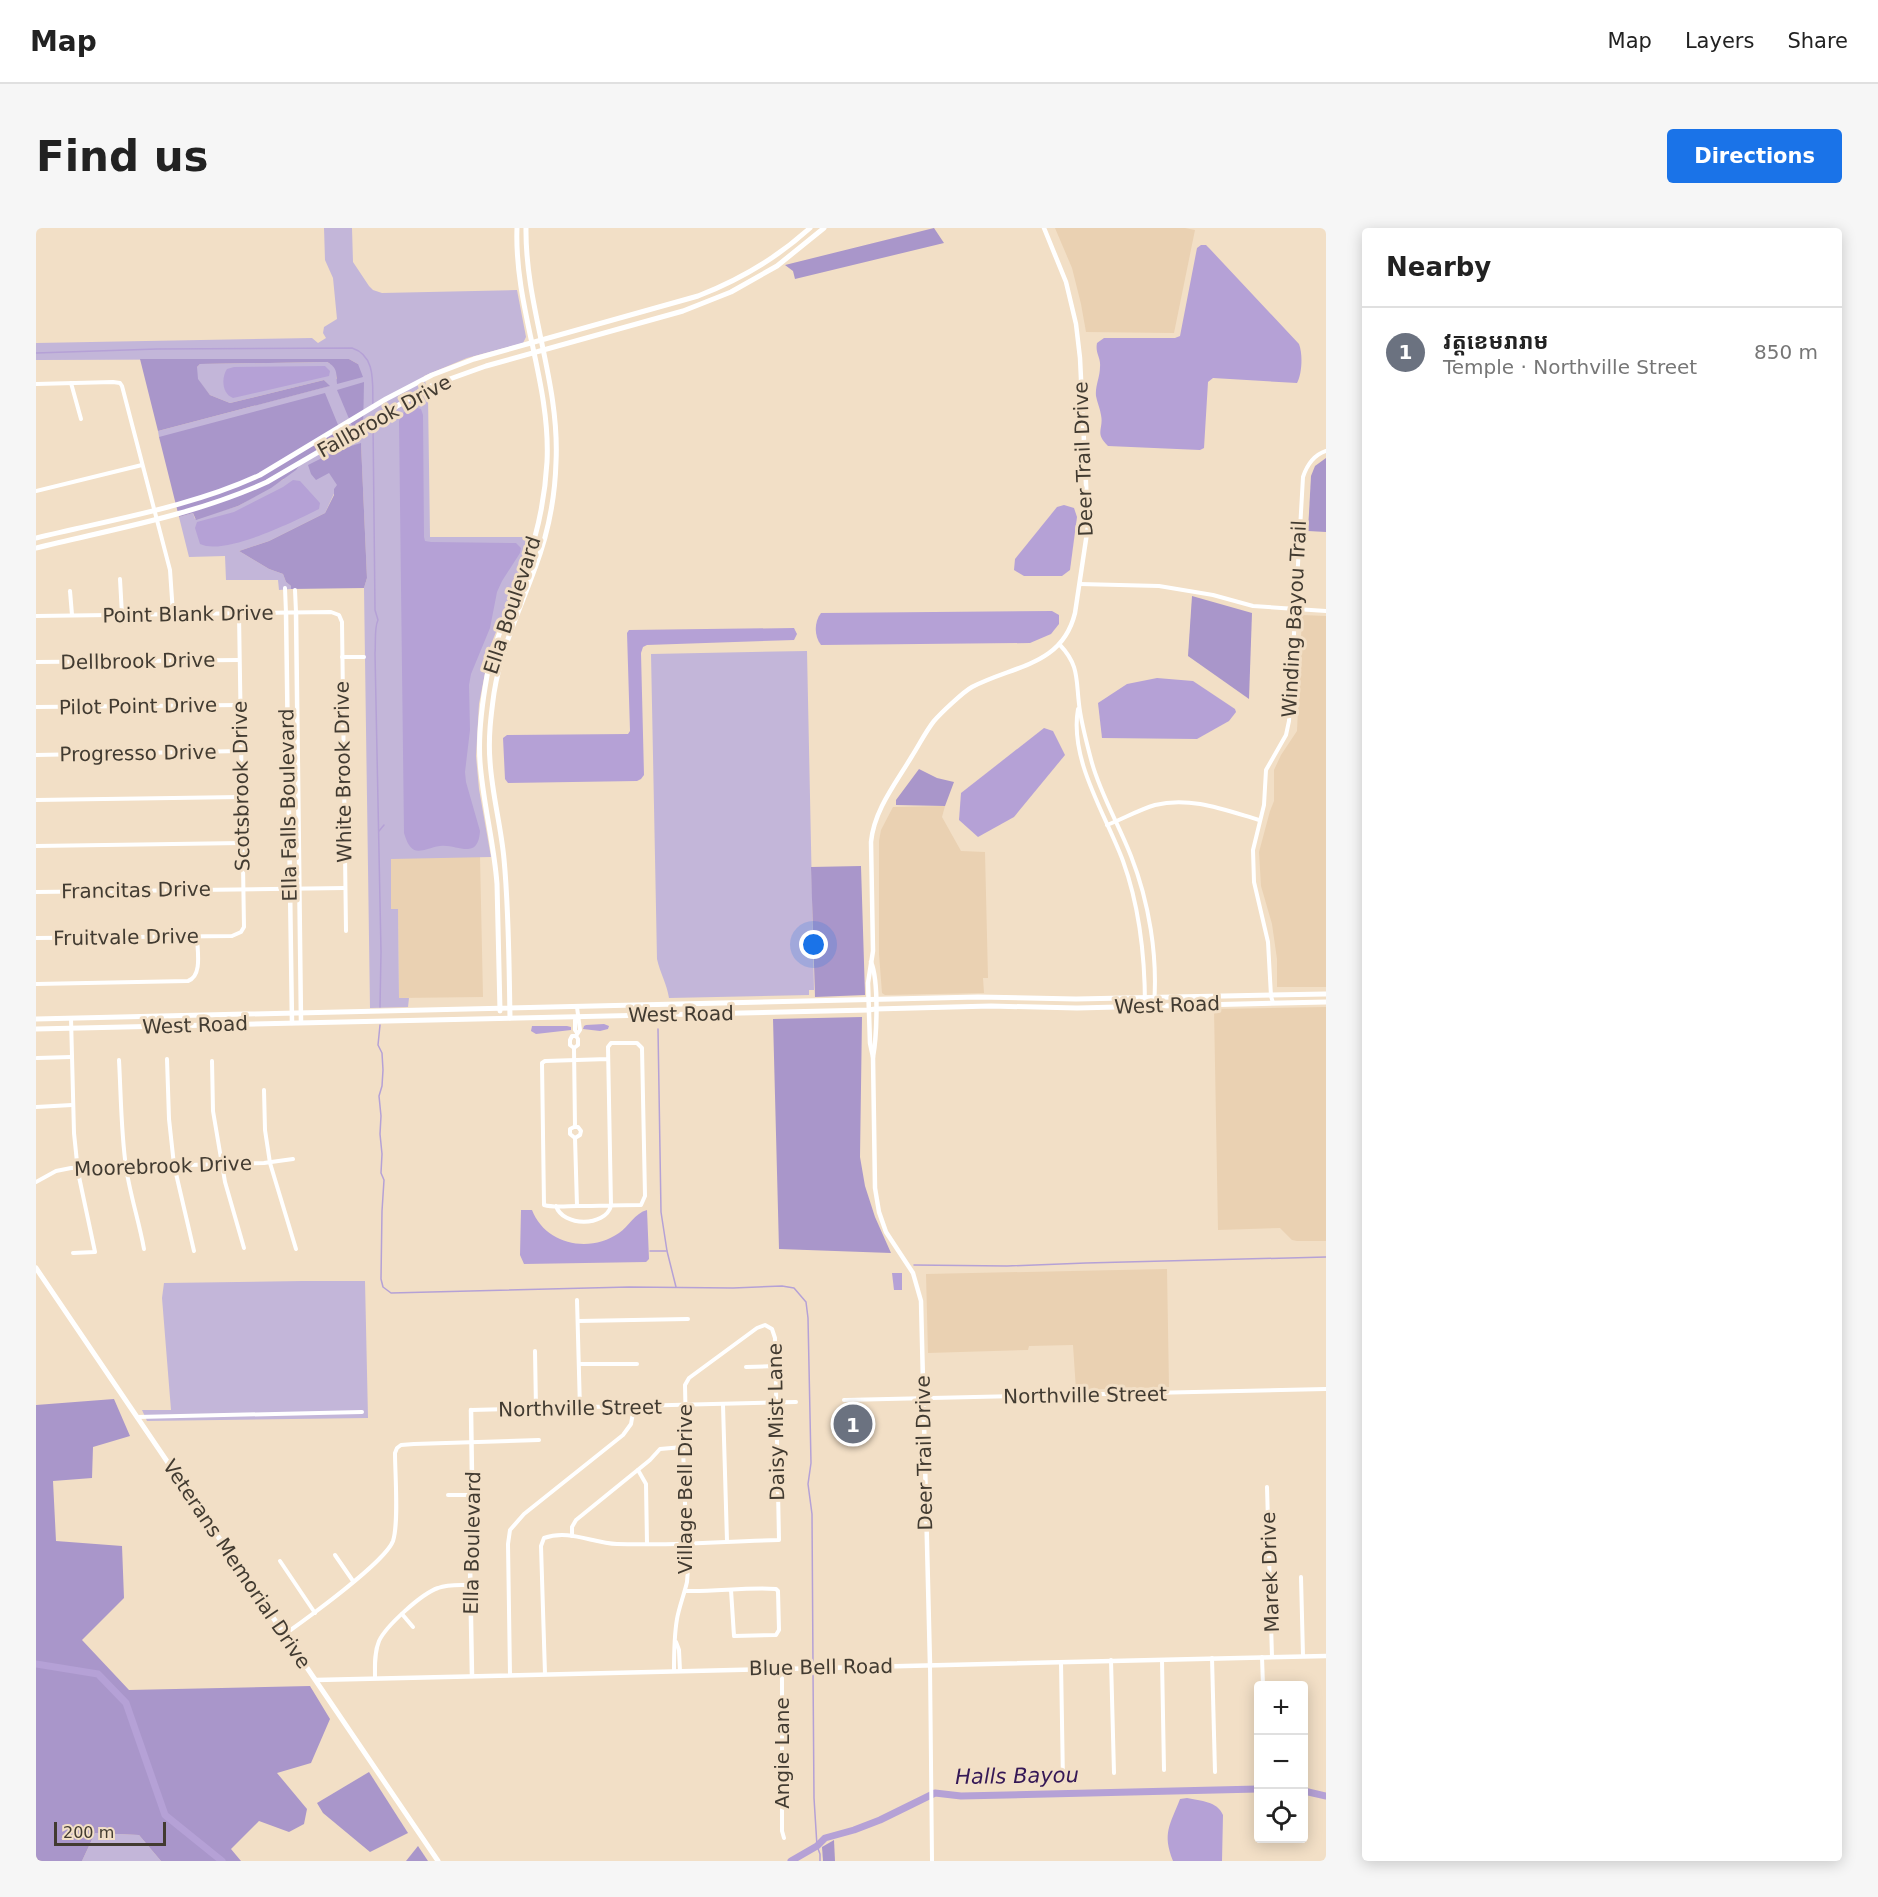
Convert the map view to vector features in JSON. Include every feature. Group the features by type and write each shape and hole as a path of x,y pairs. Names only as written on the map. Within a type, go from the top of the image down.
{"main road":[{"name":"Ella Boulevard","path":"500,1019 496,863 481,768 482,710 495,646 533,546 541,512 546,466 544,407 519,283 517,228"},
{"name":"Ella Boulevard","path":"510,1018 504,861 489,760 492,711 504,649 542,548 552,505 556,466 553,406 530,289 526,228"},
{"path":"811,228 818,233"},
{"name":"Fallbrook Drive","path":"36,538 153,510 240,484 260,475 386,399 440,372 474,359 681,302 713,290 772,258 811,228"},
{"name":"Fallbrook Drive","path":"36,548 225,500 267,482 384,412 444,381 543,350 683,311 716,299 777,266 824,228"},
{"path":"516,247 526,247"},
{"path":"440,372 444,381"},
{"path":"377,405 384,412"},
{"path":"546,466 556,466"},
{"path":"240,484 244,492"},
{"path":"91,525 94,534"},
{"path":"533,546 542,548"},
{"path":"482,710 492,711"},
{"path":"496,863 504,861"},
{"path":"499,929 508,928"},
{"name":"West Road","path":"36,1019 978,998 1076,999 1326,994"},
{"path":"943,999 943,1006"},
{"path":"1009,1007 1010,999"},
{"path":"1076,999 1077,1008"},
{"path":"811,1002 812,1012"},
{"name":"West Road","path":"36,1029 638,1014 812,1012 943,1006 1077,1008 1326,1002"},
{"path":"693,1005 693,1014"},
{"path":"638,1006 638,1014"},
{"path":"218,1015 219,1024"},
{"path":"155,1016 155,1026"},
{"name":"Veterans Memorial Drive","path":"36,1268 438,1861"}],"street":[{"name":"Deer Trail Drive","path":"932,1861 930,1665 921,1301 913,1273 886,1232 875,1188 873,1057 876,1043 872,1009 874,969 871,962 871,842 878,813 934,720 970,688 1051,653 1060,645 1071,627 1088,526 1079,350 1076,324 1066,282 1044,228"},
{"path":"71,383 81,419"},
{"path":"36,384 120,383 122,386 170,570 173,614"},
{"name":"Winding Bayou Trail","path":"1273,1003 1268,942 1252,872 1253,850 1264,805 1268,765 1288,728 1303,477 1310,462 1326,451"},
{"path":"36,491 142,465"},
{"path":"120,579 122,615"},
{"path":"1080,584 1159,586 1213,595 1253,606 1326,611"},
{"name":"Ella Falls Boulevard","path":"285,588 292,1023"},
{"name":"Ella Falls Boulevard","path":"295,590 301,1023"},
{"path":"70,591 72,615"},
{"name":"Point Blank Drive","path":"36,616 296,612 331,612 339,615"},
{"name":"Scotsbrook Drive","path":"216,936 235,935 244,927 239,614"},
{"name":"White Brook Drive","path":"339,615 342,622 346,931"},
{"path":"1060,645 1073,661 1079,706 1092,762 1131,856 1149,920 1154,959 1154,1005"},
{"path":"342,657 364,657"},
{"name":"Dellbrook Drive","path":"36,662 239,660"},
{"name":"Pilot Point Drive","path":"36,707 240,705"},
{"path":"287,705 296,705"},
{"path":"1079,706 1076,721 1077,733 1087,778 1122,860 1141,930 1144,1006"},
{"name":"Progresso Drive","path":"36,754 241,751"},
{"path":"288,786 297,786"},
{"path":"36,800 241,797"},
{"path":"1107,825 1152,806 1179,801 1205,804 1259,820"},
{"path":"36,846 243,843"},
{"path":"1122,860 1131,856"},
{"name":"Francitas Drive","path":"36,892 345,888"},
{"path":"36,984 193,980 197,974 197,936"},
{"name":"Fruitvale Drive","path":"36,938 216,936"},
{"path":"575,1127 574,1048 578,1045 577,1034 580,1030 577,1006"},
{"path":"71,1018 72,1105 78,1167 95,1252 73,1253"},
{"path":"556,1206 561,1214 568,1218 585,1222 601,1218 609,1212 611,1206 608,1059 610,1043 637,1043 642,1048 644,1202 641,1205 611,1206 544,1205 542,1063 545,1061 608,1059"},
{"path":"36,1058 71,1057"},
{"path":"167,1059 169,1119 174,1165 194,1251"},
{"path":"119,1060 126,1166 144,1249"},
{"path":"212,1061 213,1111 222,1164 228,1197 244,1248"},
{"path":"264,1090 265,1130 270,1163 296,1249"},
{"path":"36,1107 72,1105"},
{"path":"575,1127 581,1131 580,1135 575,1138"},
{"path":"575,1127 570,1132 575,1138 577,1206"},
{"name":"Moorebrook Drive","path":"36,1182 56,1171 78,1167 270,1163 293,1160"},
{"path":"577,1300 580,1408"},
{"path":"578,1321 688,1319"},
{"name":"Daisy Mist Lane","path":"727,1541 779,1540 775,1338 772,1329 765,1325 751,1332"},
{"name":"Village Bell Drive","path":"677,1671 674,1650 677,1620 687,1576 685,1385 689,1378 751,1332"},
{"path":"535,1351 536,1409"},
{"path":"579,1364 637,1364"},
{"path":"746,1367 775,1366"},
{"name":"Northville Street","path":"844,1400 1326,1389"},
{"name":"Northville Street","path":"471,1410 796,1402"},
{"path":"545,1674 542,1540 546,1536 572,1536 614,1544 727,1541 723,1405"},
{"path":"510,1675 508,1544 510,1530 524,1514 623,1435 631,1424 634,1407"},
{"name":"Ella Boulevard","path":"471,1410 472,1676"},
{"path":"137,1417 362,1412"},
{"path":"284,1635 315,1613 388,1550 392,1543 395,1526 396,1448 401,1445 414,1444 539,1440"},
{"path":"572,1536 572,1527 576,1520 650,1460 660,1449 684,1447"},
{"path":"638,1470 644,1476 646,1484 647,1544"},
{"name":"Marek Drive","path":"1268,1487 1272,1657"},
{"path":"448,1495 473,1495"},
{"path":"335,1555 353,1581"},
{"path":"280,1561 315,1613"},
{"path":"1301,1577 1303,1656"},
{"path":"375,1678 375,1658 379,1641 391,1624 436,1589 446,1586 470,1585"},
{"path":"684,1591 776,1589 779,1630 776,1635 734,1636 732,1590"},
{"path":"402,1614 413,1627"},
{"name":"Blue Bell Road","path":"316,1680 1326,1656"},
{"name":"Marek Drive","path":"1262,1657 1263,1681"},
{"path":"1212,1658 1215,1772"},
{"path":"1162,1659 1164,1770"},
{"path":"1111,1660 1114,1773"},
{"path":"1061,1662 1063,1782"},
{"name":"Angie Lane","path":"782,1668 782,1831 784,1838"}],"shaded area":[{"path":"324,228 352,228 353,262 369,286 382,293 517,290 526,337 523,343 467,358 424,376 428,395 430,537 532,537 490,647 479,704 476,756 479,789 491,857 391,859 391,909 398,909 399,998 409,998 408,1007 370,1008 364,588 367,578 361,444 338,450 329,472 338,485 325,513 269,541 239,551 269,569 283,574 291,589 279,590 278,580 226,580 225,556 189,557 179,517 193,513 195,519 238,506 284,479 159,437 158,431 329,386 324,380 230,403 210,395 197,379 197,367 200,364 327,362 336,369 336,379 358,364 349,359 36,360 36,343 312,338 318,343 326,338 323,333 324,327 337,319 333,278 325,260"},
{"path":"934,228 944,243 795,279 793,271 785,265"},
{"path":"1055,228 1185,228 1195,230 1174,333 1086,332 1072,268"},
{"path":"1201,245 1209,248 1299,344 1301,364 1297,383 1213,378 1208,382 1204,448 1200,450 1108,446 1100,434 1102,420 1096,396 1100,364 1097,343 1104,338 1175,338 1180,336 1197,248"},
{"path":"140,359 349,359 358,364 363,377 337,384 335,369 327,362 200,364 197,367 198,379 210,395 230,403 324,380 330,386 158,431"},
{"path":"325,366 330,371 329,376 233,398 229,396 224,385 227,369 234,367"},
{"path":"364,382 363,432 355,433 337,390"},
{"path":"325,393 343,437 306,457 296,470 271,488 238,506 196,520 193,513 179,517 159,437"},
{"path":"421,409 423,415 425,541 516,543 521,548 497,592 490,628 471,674 469,685 470,730 465,772 480,831 475,846 471,849 440,846 418,851 410,847 404,833 399,421 405,411"},
{"path":"361,443 367,578 364,588 291,589 283,574 269,569 239,551 269,541 325,513 337,485 329,473 316,480 308,465 338,450"},
{"path":"1326,458 1326,532 1308,531 1311,476 1315,466"},
{"path":"293,480 300,481 320,503 319,509 260,536 226,545 200,544 195,528 197,522 234,512"},
{"path":"1064,505 1074,508 1077,517 1070,570 1062,576 1024,576 1014,570 1015,559 1057,507"},
{"path":"1192,596 1252,613 1249,699 1188,656"},
{"path":"1052,611 1059,615 1059,624 1051,634 1030,643 821,645 816,633 817,621 821,613"},
{"path":"1302,615 1326,616 1326,987 1277,987 1277,959 1272,924 1261,886 1259,852 1274,801 1274,770 1297,731"},
{"path":"794,628 797,634 794,640 647,645 643,647 641,653 644,775 641,779 637,781 508,783 505,779 503,738 507,735 628,734 630,731 627,633 629,630"},
{"path":"807,651 814,990 809,990 809,995 669,998 657,959 651,654"},
{"path":"1157,678 1193,681 1235,709 1236,712 1229,721 1197,739 1102,738 1098,703 1127,684"},
{"path":"1044,728 1053,731 1065,755 1014,817 978,837 959,820 961,793"},
{"path":"919,769 937,778 954,782 945,806 896,805 896,800"},
{"path":"945,806 942,817 961,851 985,852 988,978 983,978 984,993 885,995 882,993 879,954 879,841 881,830 893,807"},
{"path":"480,856 483,997 399,998 398,910 391,909 391,858"},
{"path":"861,866 865,995 815,997 811,867"},
{"path":"1326,1007 1326,1241 1292,1240 1280,1228 1218,1230 1214,1009"},
{"path":"862,1017 860,1157 865,1186 875,1217 891,1253 779,1249 773,1019"},
{"path":"586,1025 609,1026 608,1029 600,1031 583,1029"},
{"path":"532,1026 567,1026 571,1027 571,1030 536,1034 531,1031"},
{"path":"521,1210 532,1210 538,1222 557,1238 582,1244 595,1243 619,1233 639,1214 647,1210 649,1259 646,1262 524,1264 520,1255"},
{"path":"1167,1269 1169,1387 1076,1390 1073,1345 1029,1346 1028,1350 928,1353 926,1274"},
{"path":"892,1273 902,1273 902,1290 894,1290"},
{"path":"365,1281 368,1418 147,1421 142,1410 171,1410 162,1298 164,1283"},
{"path":"114,1399 130,1436 93,1447 92,1478 53,1481 56,1541 122,1546 124,1598 82,1640 129,1690 310,1686 330,1719 311,1763 277,1773 307,1809 304,1824 289,1832 259,1821 231,1849 241,1861 161,1861 139,1835 95,1833 82,1861 36,1861 36,1405"},
{"path":"369,1772 408,1833 370,1852 323,1813 317,1803"},
{"path":"1187,1798 1213,1804 1223,1815 1222,1861 1173,1861 1168,1843 1170,1823 1180,1799"},
{"path":"95,1833 139,1835 161,1861 82,1861"},
{"path":"834,1840 835,1861 823,1861 822,1847"},
{"path":"418,1846 428,1861 406,1861"}],"waterway":[{"path":"36,353 157,349 352,348 366,357 372,372 373,406"},
{"path":"373,422 375,610 378,620 375,653 380,1007"},
{"path":"379,831 384,825"},
{"path":"380,1025 378,1045 382,1053 383,1070 379,1096 381,1173 384,1180 381,1279 383,1287 391,1293 782,1286 794,1288 806,1302 811,1463 808,1484 812,1514 813,1666"},
{"path":"658,1029 661,1212 676,1287"},
{"path":"650,1251 666,1251"},
{"path":"914,1265 1007,1266 1326,1257"},
{"name":"Halls Bayou","path":"36,1664 98,1674 126,1703 165,1815 222,1861"},
{"path":"813,1671 814,1798 820,1861"},
{"name":"Halls Bayou","path":"791,1861 817,1846 825,1838 880,1820 935,1793 961,1796 1254,1789"},
{"name":"Halls Bayou","path":"1308,1792 1326,1796"}],"place":[{"name":"វត្តខេមរារាម","path":"853,1424"}]}
